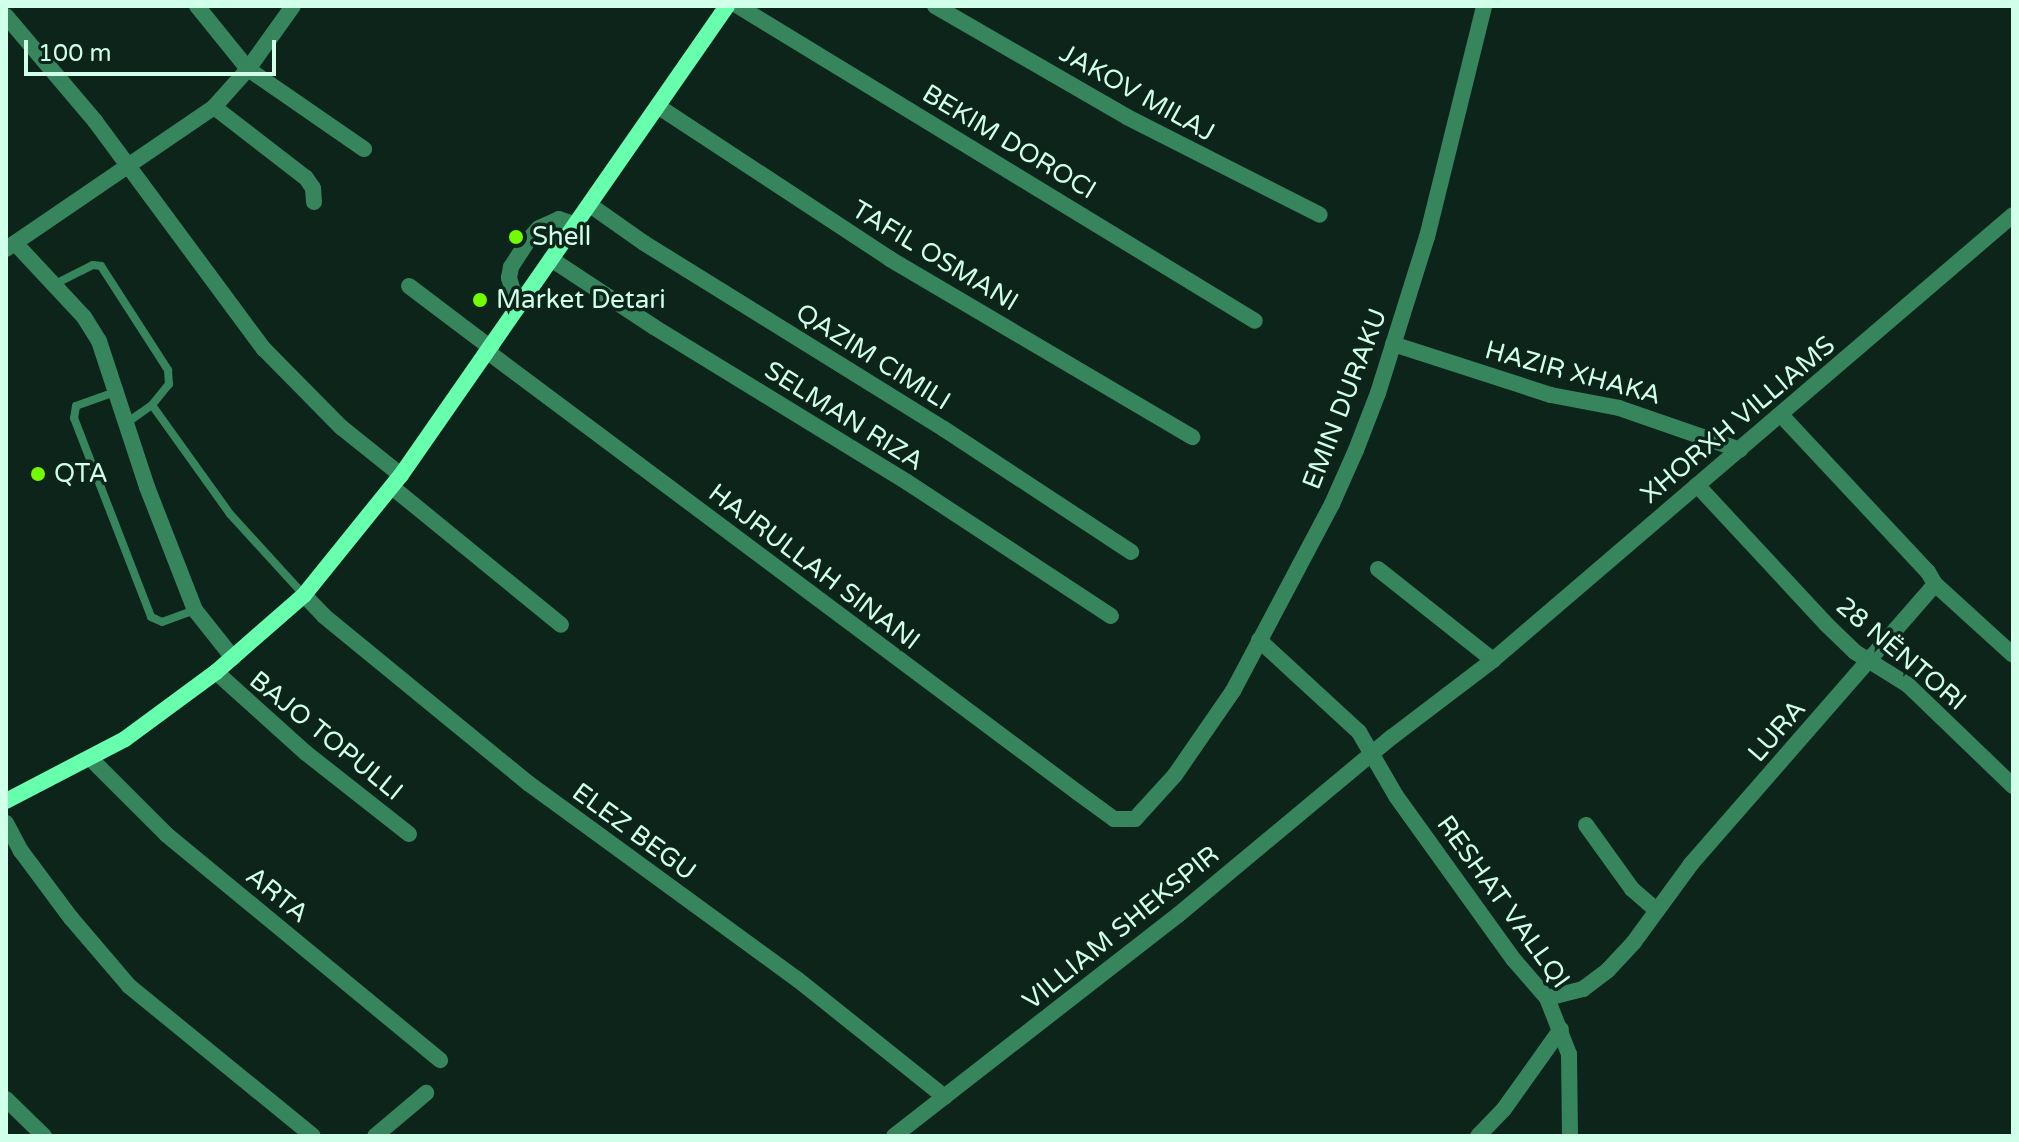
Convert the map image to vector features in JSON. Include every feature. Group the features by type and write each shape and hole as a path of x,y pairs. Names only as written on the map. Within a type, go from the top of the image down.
{"main road":[{"path":"6,801 125,739 216,672 304,595 397,481 727,6"}],"street":[{"path":"197,6 248,69 364,149"},
{"path":"233,658 195,610 99,341 55,284 11,246 214,107 248,69 293,6"},
{"name":"BEKIM DOROCI","path":"738,6 1255,321"},
{"name":"JAKOV MILAJ","path":"935,6 1127,117 1320,215"},
{"path":"952,6 1132,111 1288,188"},
{"name":"EMIN DURAKU","path":"1114,819 1129,821 1140,816 1175,775 1233,691 1332,504 1378,393 1427,237 1484,6"},
{"path":"6,16 128,165 264,349 397,481 561,625"},
{"path":"214,107 306,178 313,188 314,202"},
{"name":"TAFIL OSMANI","path":"659,107 890,259 1192,437"},
{"name":"QAZIM CIMILI","path":"590,205 644,243 931,420 1131,552"},
{"name":"XHORXH VILLIAMS","path":"1374,752 1493,660 2013,215"},
{"path":"522,299 513,291 509,278 511,267 530,238 539,228 559,219 576,225"},
{"name":"SELMAN RIZA","path":"551,259 667,336 907,482 1111,616"},
{"name":"HAJRULLAH SINANI","path":"409,286 489,350 1114,819"},
{"name":"HAZIR XHAKA","path":"1393,344 1543,393 1619,408 1740,450"},
{"path":"1781,415 1928,572 1935,584 2013,655"},
{"name":"28 NËNTORI","path":"1697,485 1855,652 1908,685 2013,786"},
{"path":"1378,569 1493,660"},
{"name":"LURA","path":"1547,998 1566,995 1599,978 1657,911 1691,864 1935,584"},
{"name":"ELEZ BEGU","path":"304,595 324,616 528,783 797,979 945,1097"},
{"path":"1259,640 1348,721 1374,752"},
{"name":"BAJO TOPULLI","path":"216,672 306,753 409,834"},
{"name":"VILLIAM SHEKSPIR","path":"894,1136 1166,924 1374,752"},
{"name":"RESHAT VALLQI","path":"1374,752 1396,796 1514,960 1547,998 1561,1029 1571,1072 1570,1136"},
{"name":"ARTA","path":"91,759 167,835 440,1060"},
{"path":"6,823 21,851 71,918 129,986 313,1136"},
{"path":"1586,825 1632,889 1657,911"},
{"path":"1478,1136 1504,1109 1561,1029"},
{"path":"375,1136 426,1093"},
{"path":"6,1099 44,1136"}],"lane":[{"path":"55,284 93,265 108,272 168,370 169,384 152,405 126,423"},
{"path":"116,392 76,406 74,418 151,617 162,622 195,610"},
{"path":"152,405 230,514 304,595"}],"place":[{"name":"Shell","path":"516,237"},
{"name":"Market Detari","path":"480,300"},
{"name":"QTA","path":"38,474"}]}
